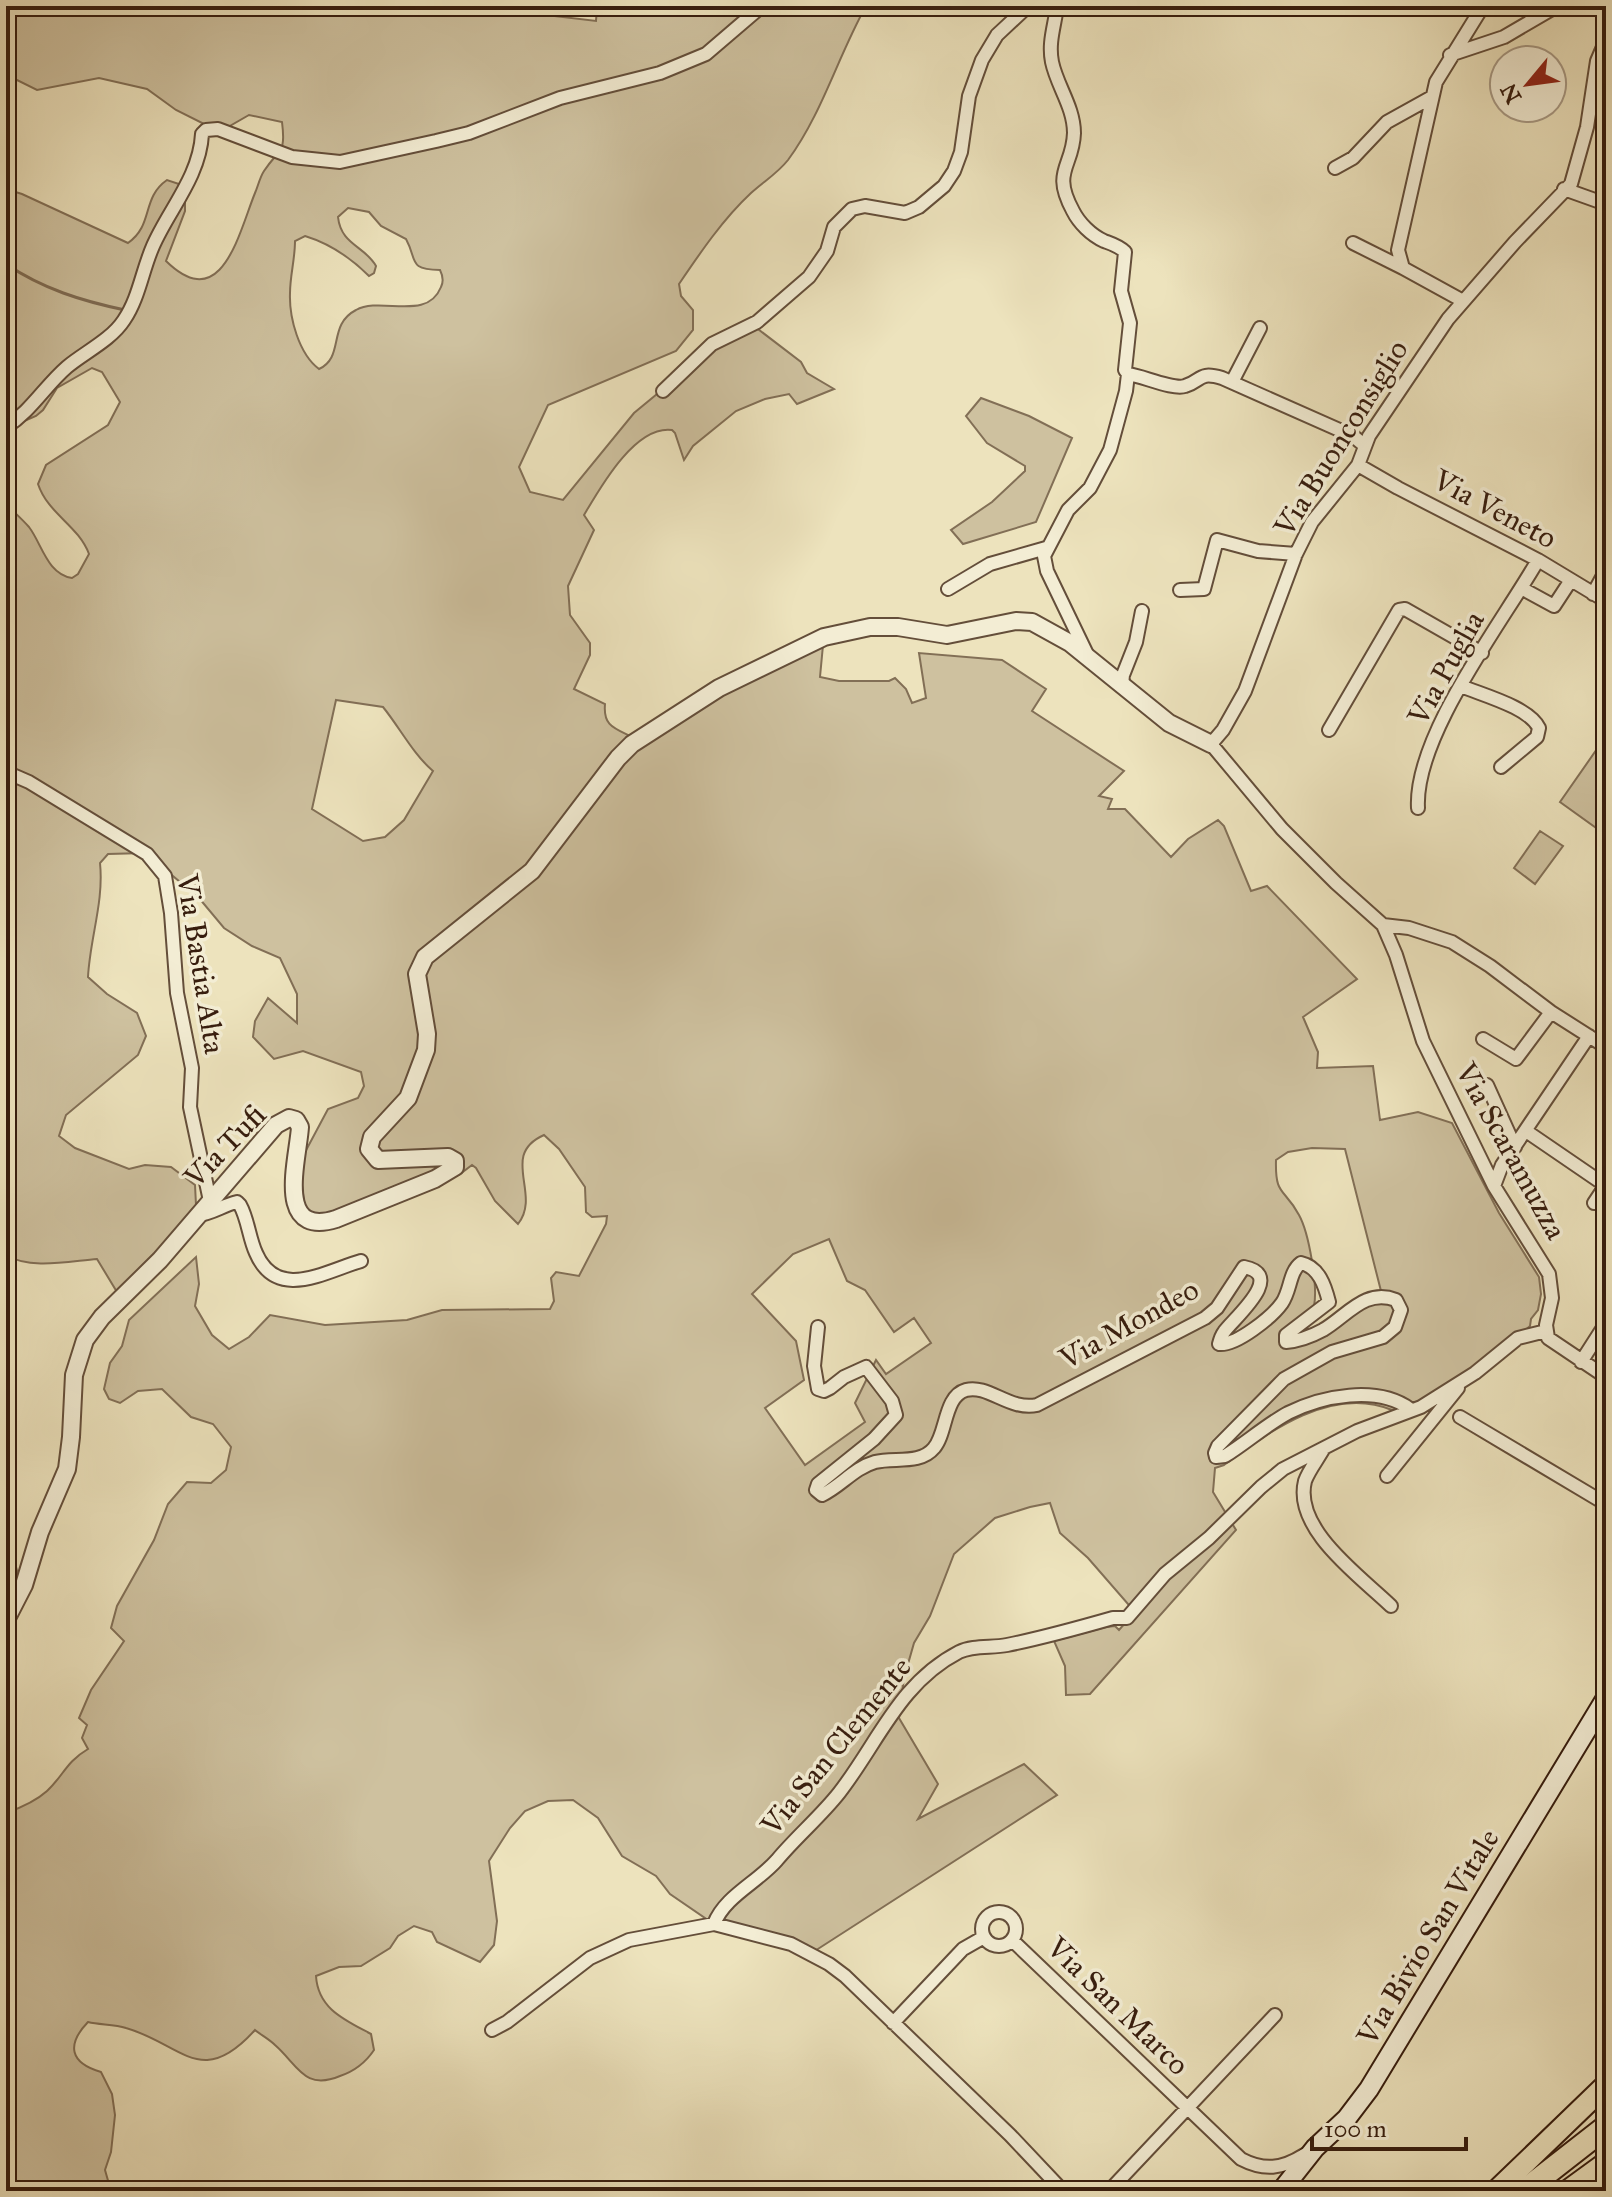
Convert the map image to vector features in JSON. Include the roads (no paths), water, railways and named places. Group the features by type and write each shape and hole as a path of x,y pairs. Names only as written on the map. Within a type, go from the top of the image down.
{"highway":[{"path":"1524,2191 1606,2127"},
{"path":"1569,2191 1606,2164"},
{"path":"1601,2191 1606,2187"}],"main road":[{"name":"Via Bivio San Vitale","path":"1281,2191 1369,2089 1606,1698"},
{"path":"1496,2191 1606,2085"}],"street":[{"path":"6,427 21,418 39,394 122,323 137,297 140,278 155,241 184,191 202,134 206,130 218,129 292,157 345,161 469,133 560,98 660,73 714,49 762,6"},
{"path":"663,391 712,344 757,322 809,277 827,251 834,227 852,209 865,206 909,212 944,186 961,152 969,96 982,60 997,35 1028,6"},
{"path":"1057,6 1051,54 1073,126 1071,150 1062,175 1064,187 1074,213 1085,227 1125,252 1120,283 1130,323 1125,364 1128,374 1126,391 1110,450 1090,488 1068,510 1044,556 1047,571 1060,593 1080,645 1090,658 1169,723 1211,744 1282,829 1383,925 1409,928 1452,942 1606,1047"},
{"path":"1403,268 1398,244 1436,82 1483,6"},
{"path":"1450,55 1504,37 1557,6"},
{"name":"Via Buonconsiglio","path":"1211,744 1223,730 1245,691 1296,554 1312,522 1358,465 1364,445 1437,334 1463,301 1571,184 1587,127 1597,61 1606,40"},
{"path":"1335,168 1353,158 1387,122 1432,97"},
{"path":"1564,189 1606,204"},
{"path":"1353,243 1463,301"},
{"path":"1232,382 1260,328"},
{"path":"1128,374 1176,386 1185,386 1207,375 1232,382 1353,436 1364,445"},
{"name":"Via Veneto","path":"1358,465 1538,560 1606,601"},
{"path":"1180,590 1204,589 1217,540 1258,551 1296,554"},
{"path":"948,589 990,564 1046,548"},
{"name":"Via Puglia","path":"1418,808 1419,787 1435,734 1538,560"},
{"path":"1593,594 1606,570"},
{"path":"1521,588 1554,606 1571,580"},
{"path":"1329,730 1399,610 1405,609 1482,653"},
{"path":"1122,685 1142,611"},
{"name":"Via Tufi","path":"6,1620 24,1585 40,1532 67,1469 74,1375 81,1347 102,1317 160,1260 276,1125 289,1118 296,1120 300,1127 294,1205 311,1220 322,1222 336,1219 453,1170 455,1161 448,1157 378,1160 369,1149 372,1137 408,1098 426,1050 427,1034 417,974 425,957 532,871 625,750 719,688 806,644 855,628 898,627 940,636 1016,621 1039,626 1090,658"},
{"path":"1461,686 1517,709 1535,720 1539,728 1537,737 1501,767"},
{"name":"Via Bastia Alta","path":"6,772 29,782 147,854 165,876 177,993 192,1068 190,1107 210,1201"},
{"name":"Via Scaramuzza","path":"1383,925 1396,955 1420,1034 1494,1186 1549,1274 1552,1298 1546,1331"},
{"path":"1483,1039 1516,1059 1551,1012"},
{"path":"1494,1186 1502,1165 1589,1036"},
{"path":"1487,1085 1515,1147"},
{"path":"1526,1131 1602,1183 1602,1191 1594,1203"},
{"path":"197,1215 206,1215 237,1202 262,1266 276,1276 306,1281 361,1261"},
{"name":"Via Mondeo","path":"818,1327 814,1366 818,1389 826,1390 844,1377 868,1367 892,1401 896,1415 874,1439 818,1484 816,1490 822,1495 872,1463 929,1454 942,1436 952,1401 962,1391 980,1391 1022,1406 1037,1405 1205,1318 1217,1308 1241,1268 1245,1267 1259,1277 1259,1289 1223,1332 1219,1344 1227,1345 1243,1336 1278,1307 1290,1287 1294,1269 1301,1263 1310,1265 1317,1273 1329,1302 1286,1335 1286,1342 1324,1329 1369,1298 1387,1296 1396,1300 1401,1310 1395,1327 1383,1337 1332,1352 1284,1379 1218,1446 1216,1457 1225,1456 1293,1411 1320,1402 1369,1395 1392,1400 1410,1409"},
{"path":"1581,1362 1606,1323"},
{"path":"1546,1331 1553,1343 1606,1377"},
{"name":"Via San Clemente","path":"714,1924 727,1902 770,1868 838,1794 894,1708 931,1670 962,1650 1004,1646 1113,1618 1127,1618 1165,1574 1283,1469 1357,1431 1421,1407 1463,1382 1518,1338 1546,1331"},
{"path":"1387,1476 1463,1382"},
{"path":"1460,1417 1606,1504"},
{"path":"1324,1448 1306,1478 1303,1503 1308,1518 1324,1540 1391,1606"},
{"name":"Via San Marco","path":"984,1937 985,1921 991,1914 1001,1912 1010,1916 1016,1925 1012,1940"},
{"path":"492,2030 507,2022 590,1958 629,1940 714,1924 791,1944 845,1976 1010,2135 1063,2191"},
{"name":"Via San Marco","path":"893,2023 963,1949 984,1937"},
{"name":"Via San Marco","path":"984,1937 997,1946 1012,1940"},
{"name":"Via San Marco","path":"1012,1940 1241,2159 1268,2169 1315,2148"},
{"name":"Via San Marco","path":"1109,2191 1275,2015"}],"waterway":[{"path":"6,264 63,293 125,310"}]}
